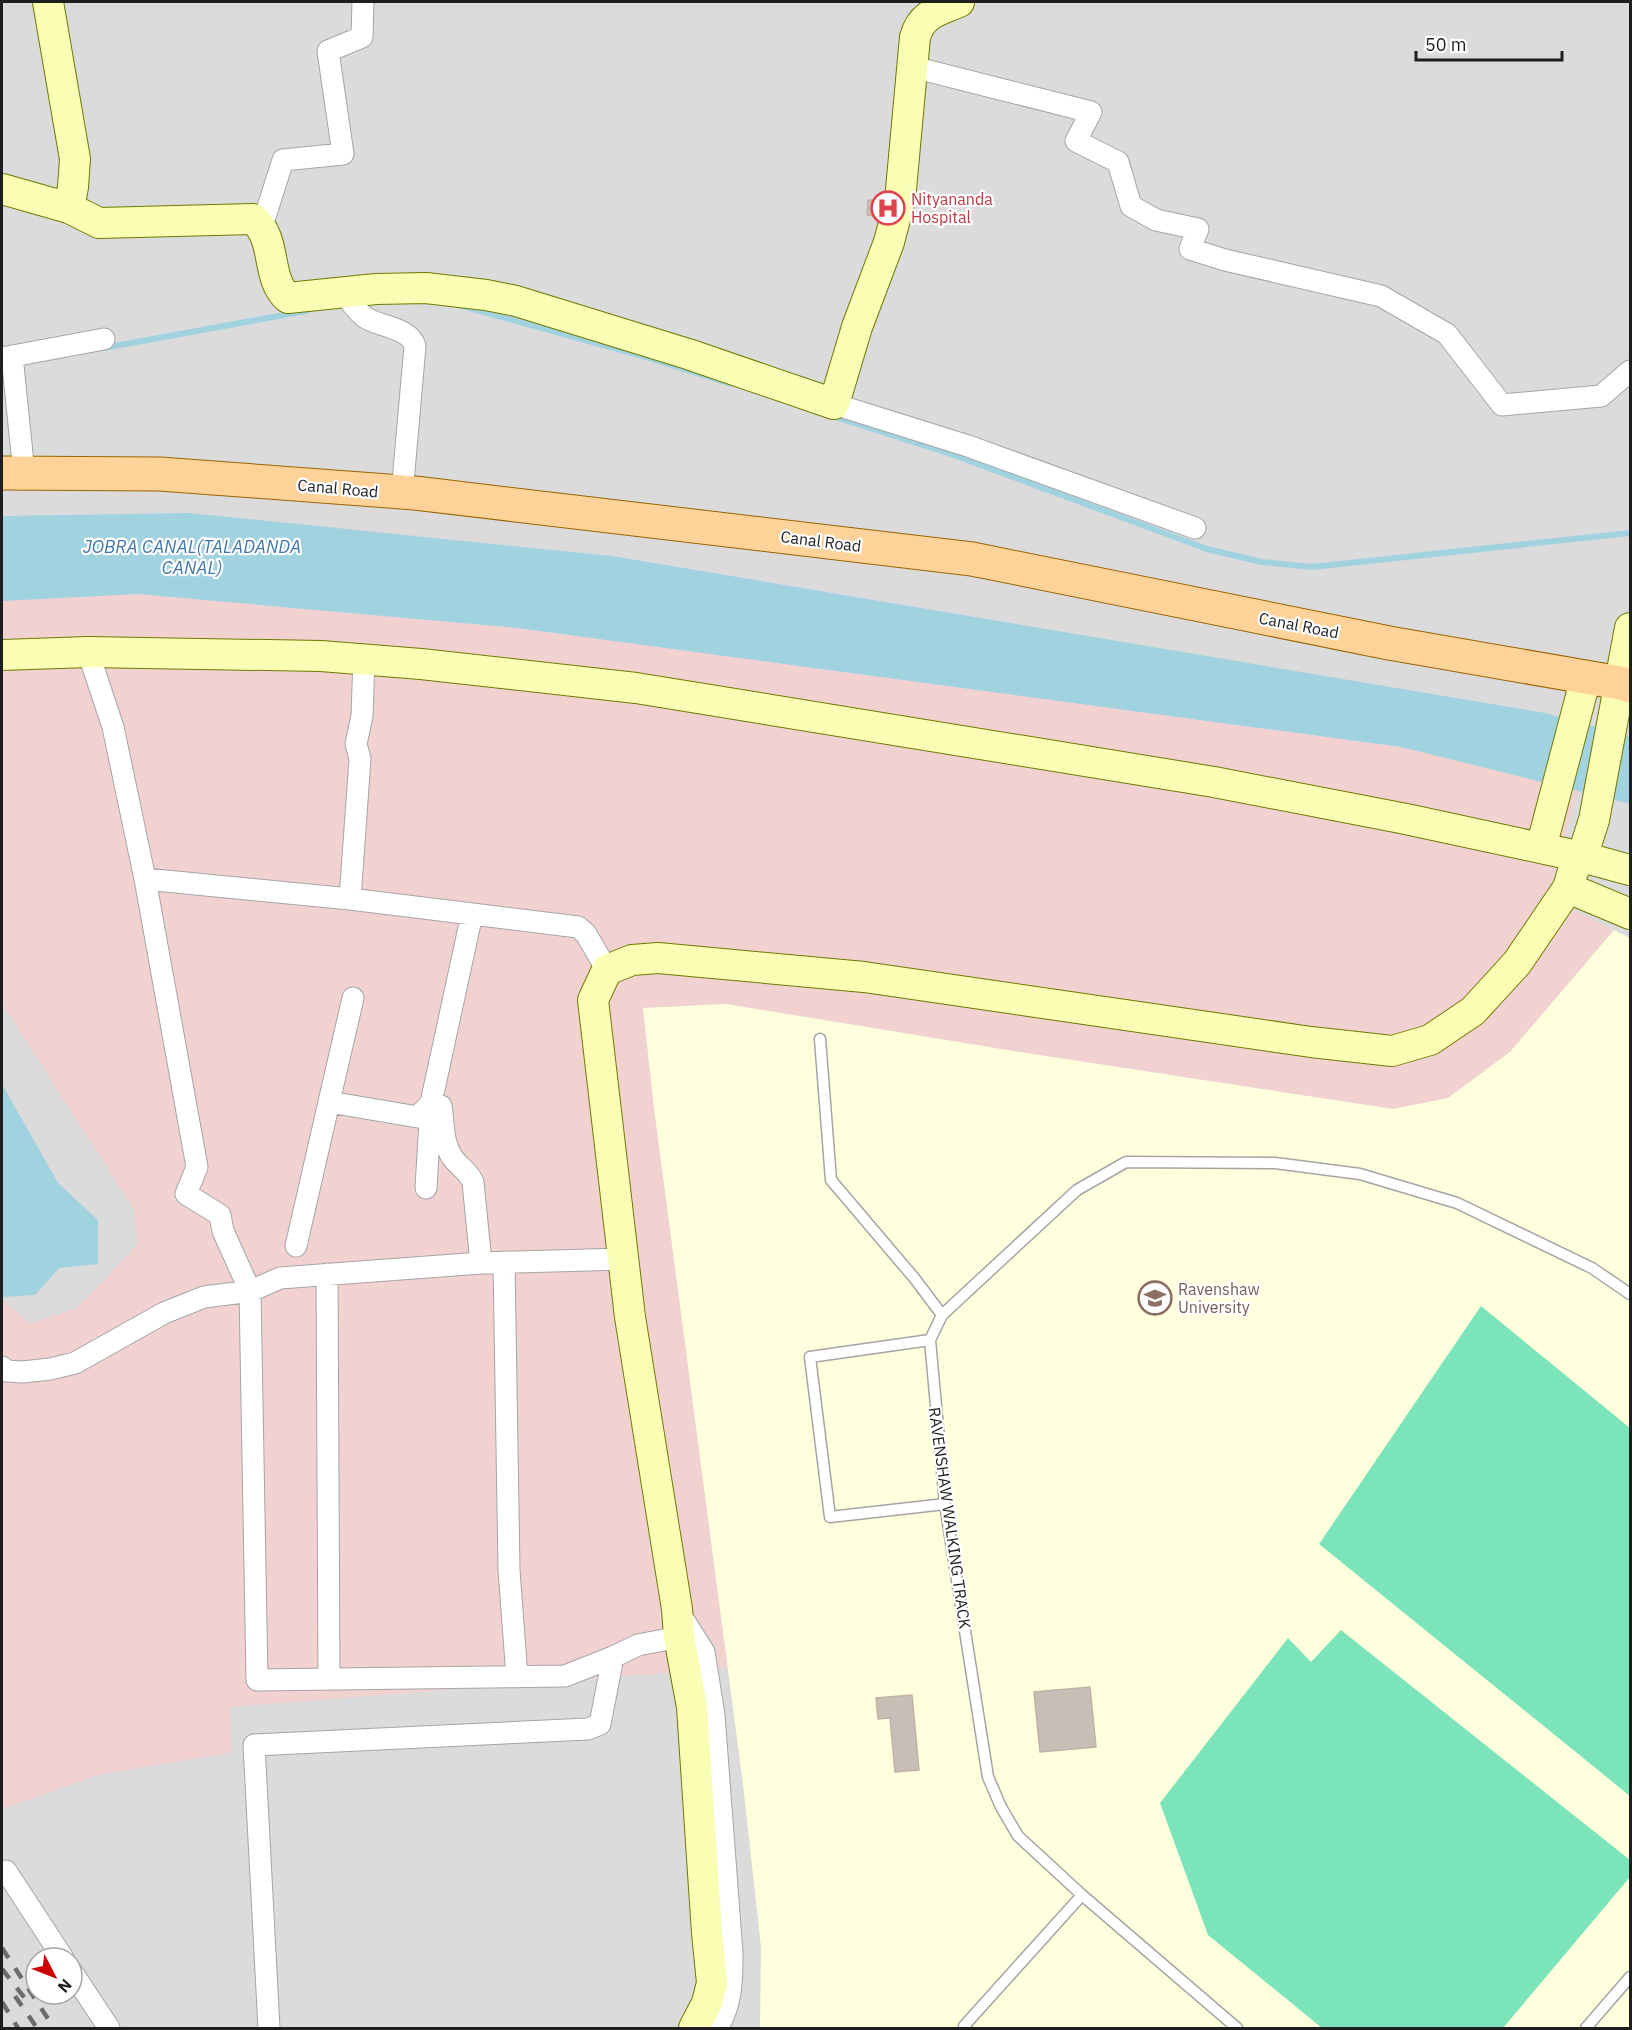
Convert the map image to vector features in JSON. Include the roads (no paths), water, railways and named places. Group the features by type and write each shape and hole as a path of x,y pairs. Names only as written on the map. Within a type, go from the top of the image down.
{"main road":[{"path":"48,2 75,159 69,208"},
{"path":"2,189 69,208 99,223 253,219 262,226 266,235 280,291 288,298 344,292 426,288 486,295 516,301 688,354 834,404 857,327 889,242 900,200 915,37 926,16 959,2"},
{"name":"Canal Road","path":"13,473 160,474 415,493 972,559 1389,643 1586,677 1622,689"},
{"path":"694,2028 707,2002 712,1983 706,1933 692,1707 630,1317 593,1000 607,970 632,960 658,958 864,977 1311,1042 1392,1051 1430,1040 1473,1011 1517,963 1574,872 1594,820 1622,689 1630,628"},
{"path":"2,655 88,652 321,656 421,664 636,687 1214,783 1406,819 1541,848 1630,914"},
{"path":"1541,848 1586,677"},
{"path":"1574,872 1630,870"},
{"path":"1574,872 1630,896"}],"street":[{"path":"262,226 284,160 343,154 328,51 362,37 363,2"},
{"path":"913,67 1092,112 1076,141 1118,162 1131,206 1156,220 1198,229 1190,249 1225,260 1381,296 1447,334 1502,405 1601,396 1630,371"},
{"path":"344,292 366,318 405,332 413,339 415,346 402,493"},
{"path":"13,473 15,388 7,357 104,339"},
{"path":"834,404 968,446 1195,528"},
{"path":"88,652 113,728 145,879 197,1167 186,1194 220,1215 223,1231 250,1291 257,1680 565,1676 613,1657 678,1623 704,1652 714,1715 732,1953 732,1984 727,2009 717,2028"},
{"path":"350,898 360,759 356,744 362,716 363,659"},
{"path":"145,879 350,898 579,927 586,934 607,970"},
{"path":"426,1188 431,1103 472,914"},
{"path":"296,1246 353,998"},
{"path":"329,1102 418,1117 431,1103"},
{"path":"431,1103 441,1106 445,1144 453,1159 469,1174 473,1182 481,1263"},
{"path":"2,1366 6,1371 23,1372 75,1363 164,1313 204,1297 250,1291 280,1278 481,1263 624,1259"},
{"path":"504,1262 509,1569 517,1677"},
{"path":"327,1274 329,1679"},
{"path":"269,2028 254,1745 588,1729 600,1724 613,1657"},
{"path":"6,1871 55,1946"},
{"path":"84,1990 109,2028"}],"lane":[{"path":"820,1039 831,1180 942,1315"},
{"path":"945,1504 830,1517 810,1357 930,1340 942,1315 1077,1190 1126,1162 1275,1162 1360,1174 1457,1203 1592,1268 1630,1294"},
{"name":"RAVENSHAW WALKING TRACK","path":"930,1340 945,1504 988,1777 1001,1807 1018,1836 1237,2028"},
{"path":"964,2028 1082,1894"},
{"path":"1586,2028 1630,1977"}],"water":[{"name":"JOBRA CANAL(TALADANDA CANAL)","path":"189,513 612,556 1545,713 1630,736 1630,804 1401,747 517,628 138,594 2,601 2,516"},
{"path":"2,1084 58,1183 98,1220 98,1264 59,1268 35,1295 2,1297"}],"waterway":[{"path":"462,306 639,355 731,384"},
{"path":"104,348 306,311"},
{"path":"832,416 951,454 1207,549 1262,562 1312,567 1630,533"}],"railway":[{"path":"2,1948 54,2028"},
{"path":"2,1969 24,1997"},
{"path":"15,1996 37,2028"},
{"path":"2,2002 18,2028"}],"place":[{"name":"Nityananda Hospital","path":"888,208"},
{"name":"Ravenshaw University","path":"1155,1298"}]}
